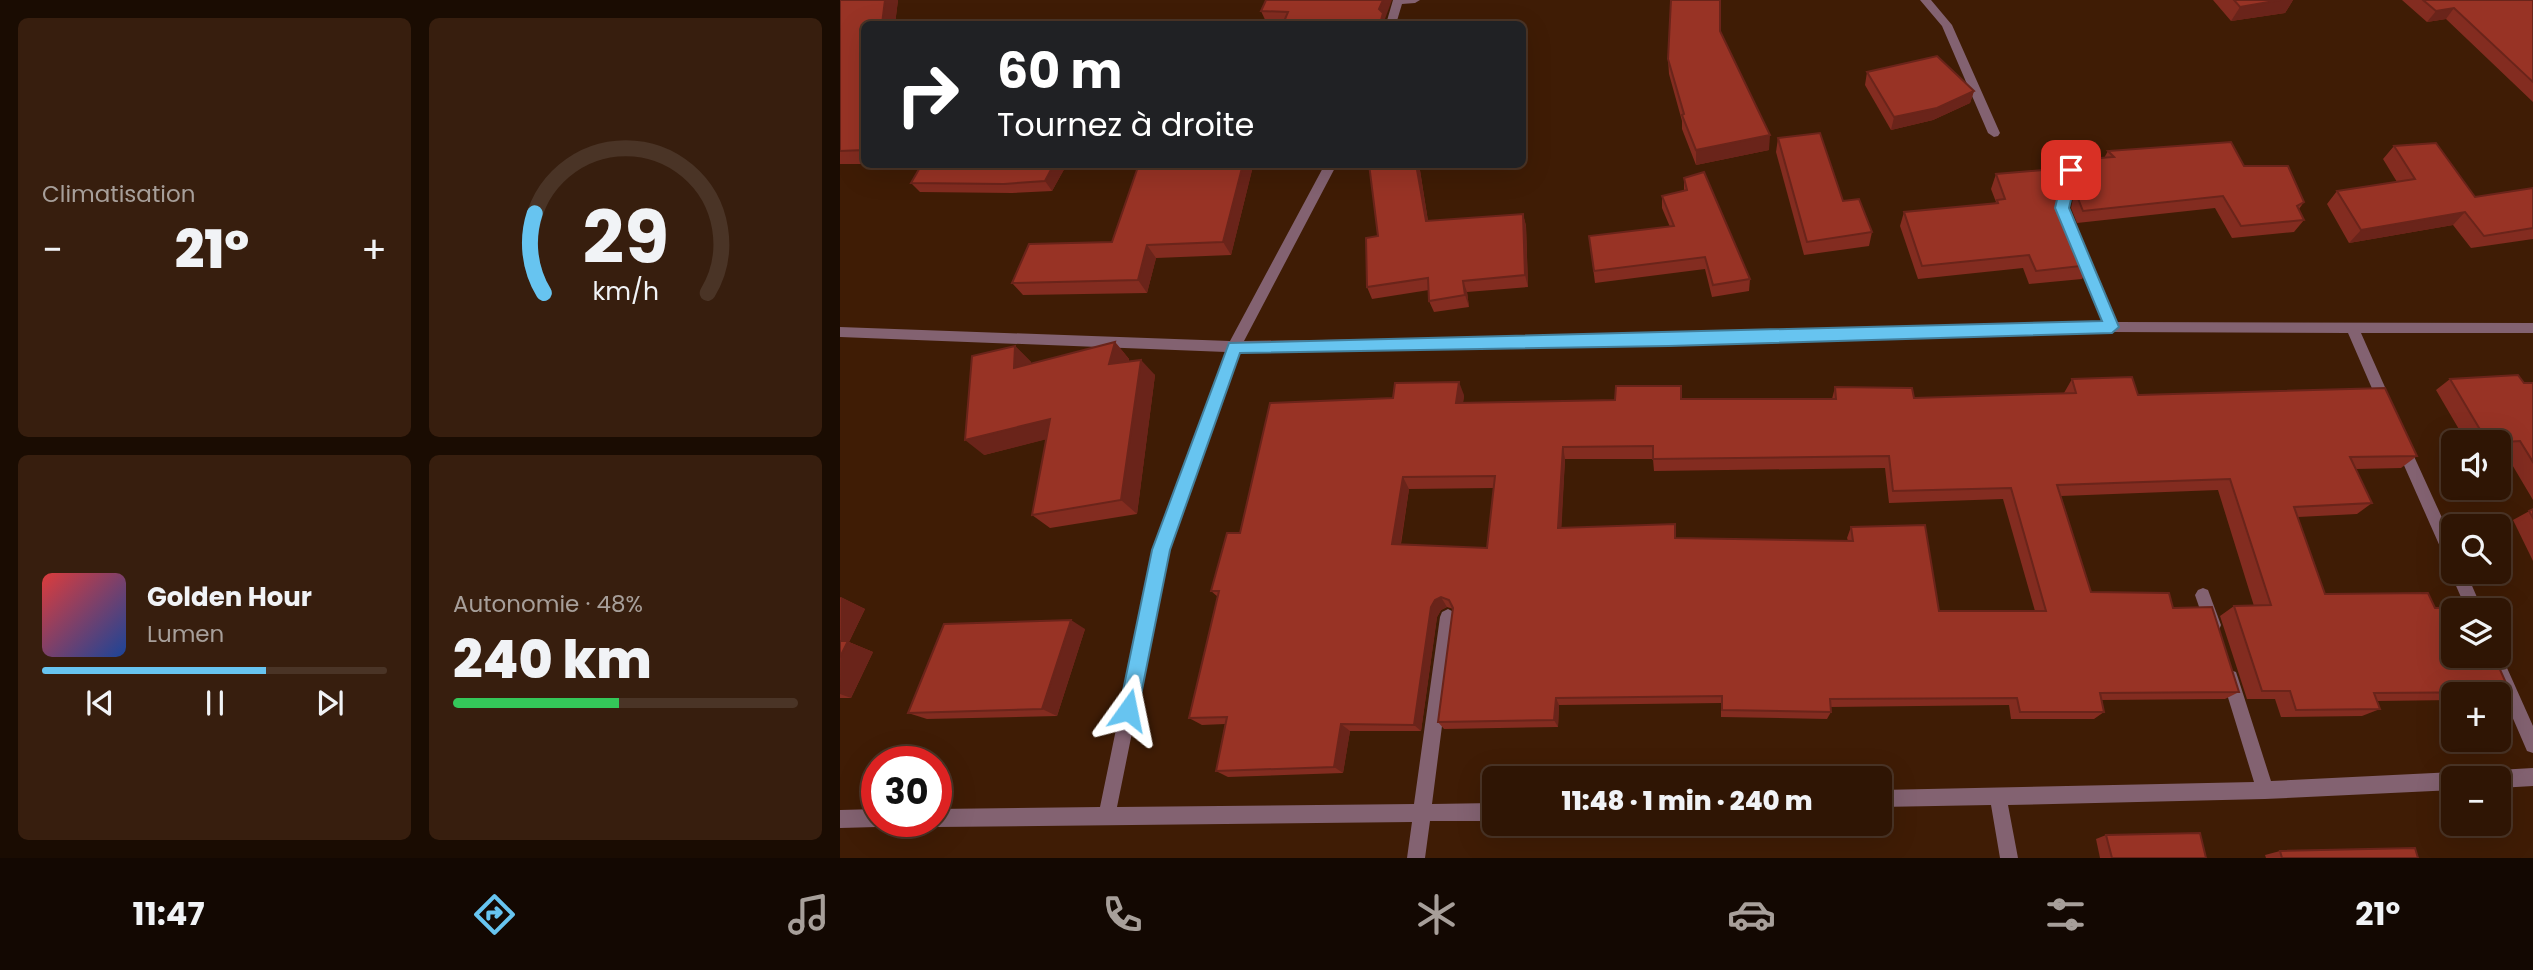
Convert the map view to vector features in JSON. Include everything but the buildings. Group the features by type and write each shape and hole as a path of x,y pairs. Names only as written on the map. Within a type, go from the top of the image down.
{"street":[{"path":"1392,21 1398,0 1415,0"},
{"path":"1926,0 1947,25 1994,132"},
{"path":"1107,816 1161,550 1234,347 1329,168"},
{"path":"2071,170 2062,208 2112,327"},
{"path":"840,332 1234,347 1669,340 2112,327 2533,328"},
{"path":"2352,328 2441,532"},
{"path":"2203,595 2265,790"},
{"path":"1416,858 1448,617"},
{"path":"2499,668 2533,745"},
{"path":"2511,778 2533,777"},
{"path":"1892,799 2265,790 2441,782"},
{"path":"1997,795 2009,858"},
{"path":"952,818 1482,812"},
{"path":"840,819 861,818"}],"route":[{"path":"1128,710 1161,550 1234,347 1669,340 2112,327 2062,208 2071,170"}]}
